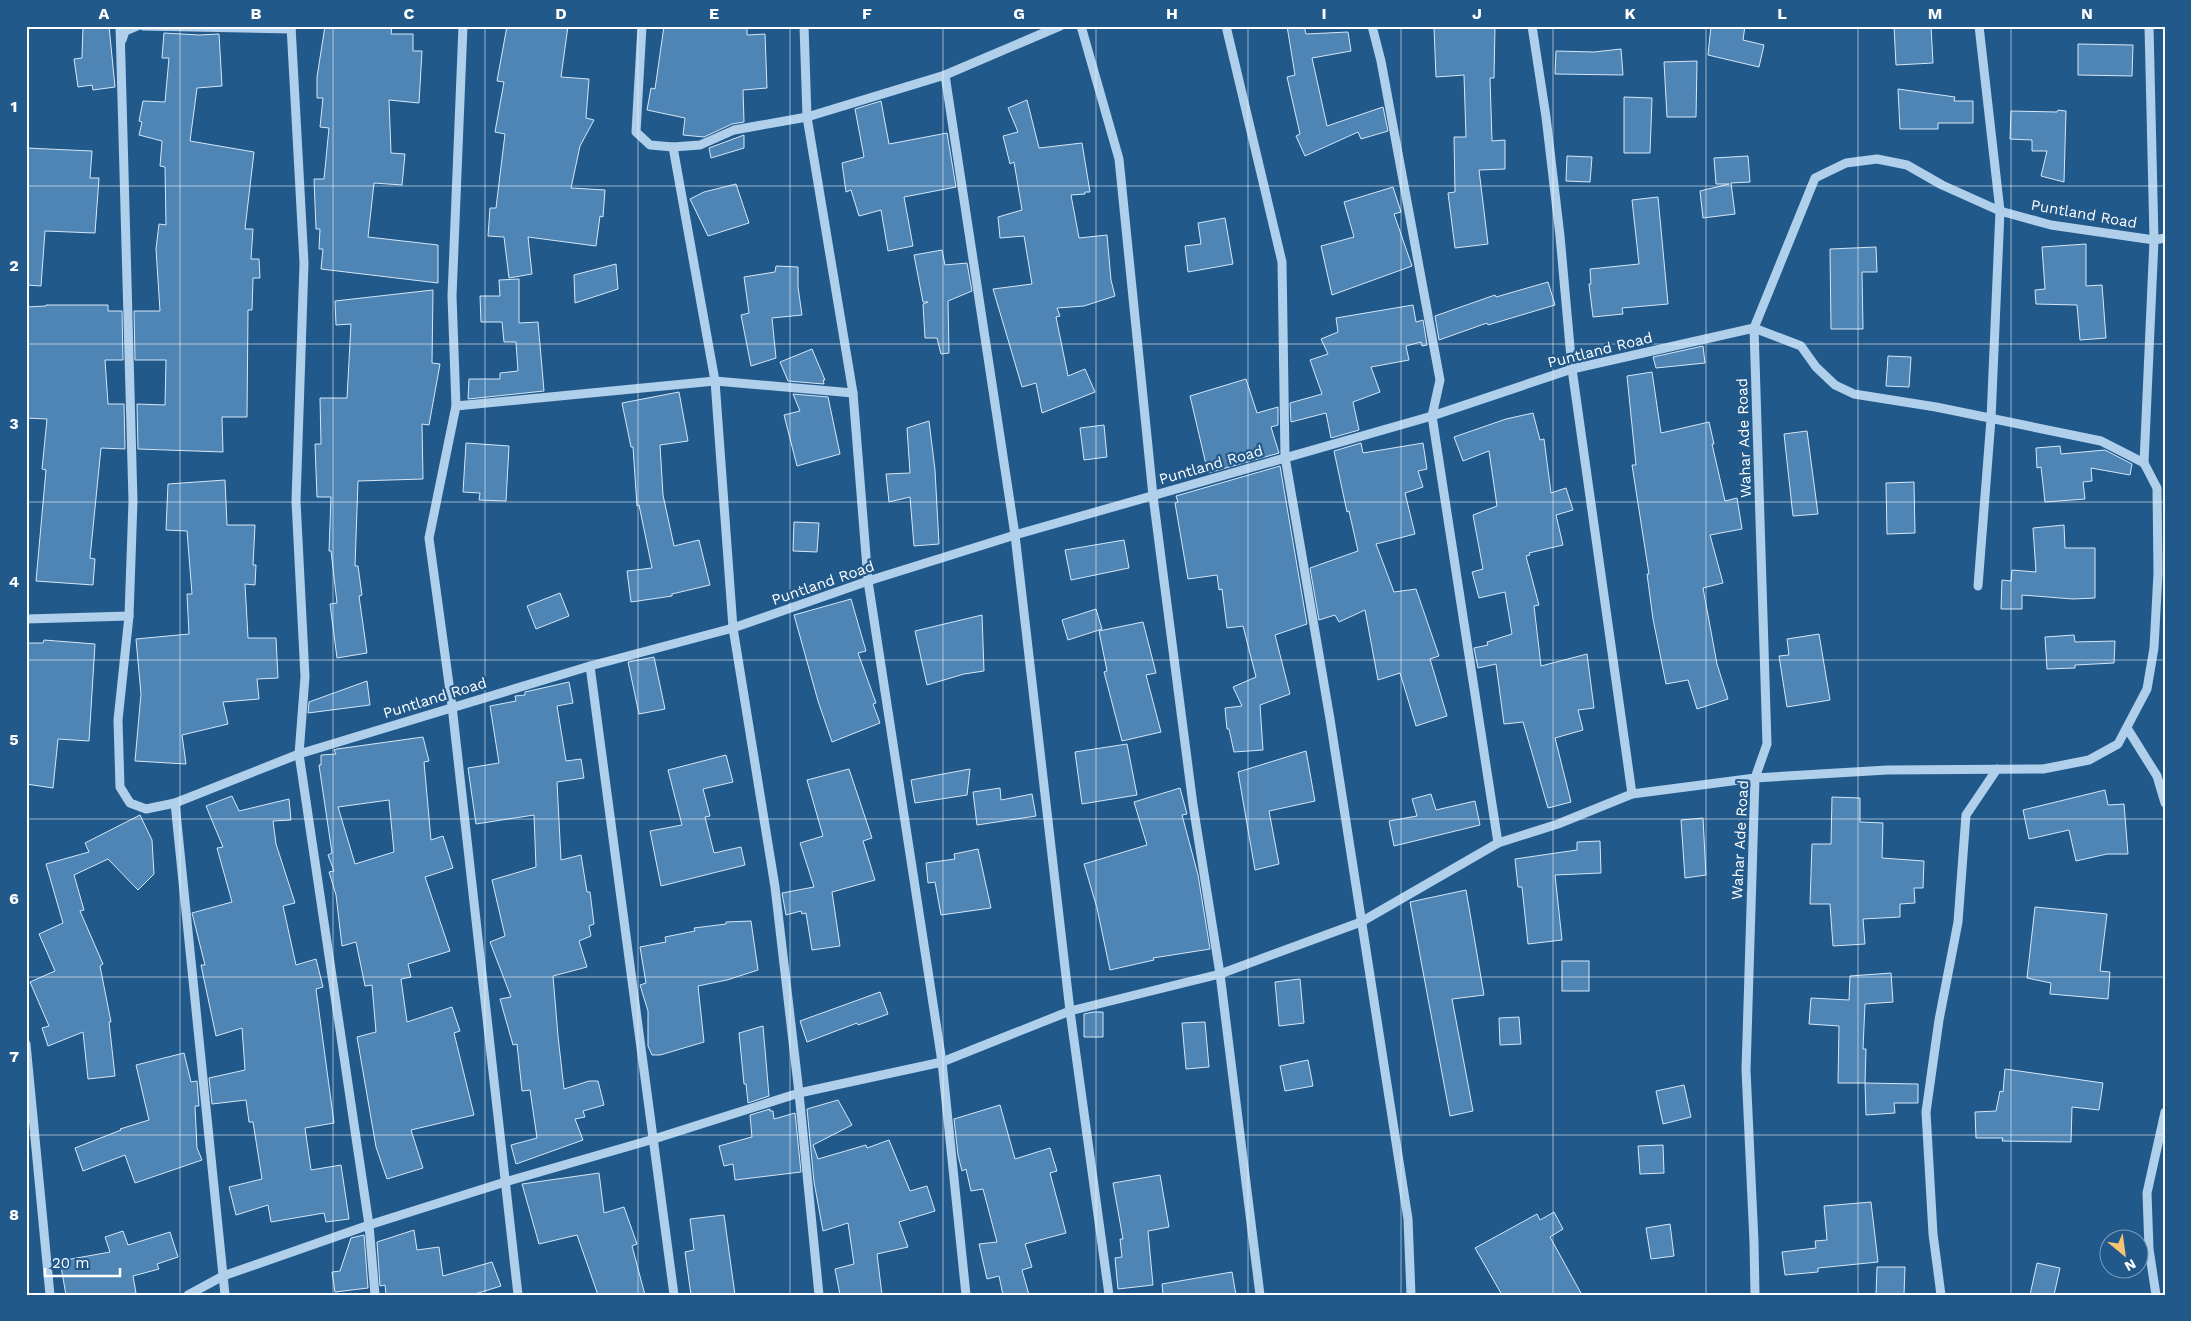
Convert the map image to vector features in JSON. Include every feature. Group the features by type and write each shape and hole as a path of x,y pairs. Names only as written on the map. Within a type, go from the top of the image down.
{"street":[{"name":"Puntland Road","path":"120,26 122,40 133,501 130,616 118,720 120,787 130,803 146,809 175,803 299,754 452,706 590,666 733,628 868,581 1015,535 1432,416 1572,369 1754,328 1815,178 1846,163 1877,159 1907,165 1942,185 2000,211 2051,225 2154,240 2165,238"},
{"path":"122,40 125,31 137,26"},
{"path":"143,26 291,28 304,263 296,501 305,677 299,754 369,1225 375,1295"},
{"path":"463,26 452,296 456,406 430,538 452,706 518,1295"},
{"path":"642,26 636,132 650,145 673,147 700,145 734,130 807,117 945,75 1060,26"},
{"path":"804,26 807,117 853,393 868,581 942,1062 966,1295"},
{"path":"1081,26 1119,159 1153,496 1193,805 1220,974 1260,1295"},
{"path":"1226,26 1282,262 1285,457 1330,719 1408,1219 1411,1295"},
{"path":"1372,26 1381,61 1440,380 1432,416 1498,843"},
{"path":"1532,26 1548,135 1572,369 1632,794"},
{"path":"1978,586 1991,418 2000,211 1979,26"},
{"path":"188,1295 223,1276 369,1225 505,1182 654,1139 799,1093 942,1062 1070,1011 1220,974 1361,922 1498,843 1558,824 1632,794 1754,778 1887,770 2043,769 2089,760 2118,744 2147,689 2154,648 2158,573 2157,488 2144,463 2154,240 2150,26"},
{"path":"945,75 1015,535 1070,1011 1109,1295"},
{"path":"673,147 715,380 733,628 775,887 799,1093 819,1295"},
{"path":"1754,328 1801,346 1816,367 1835,385 1854,394 1991,418 2101,441 2144,463"},
{"name":"Wahar Ade Road","path":"1754,328 1767,744 1754,778 1746,1070 1755,1295"},
{"path":"456,406 715,380 853,393"},
{"path":"26,619 130,616"},
{"path":"590,666 674,1295"},
{"path":"2127,728 2161,776 2165,803"},
{"path":"1941,1295 1933,1234 1926,1112 1958,922 1966,816 1997,769"},
{"path":"175,803 225,1295"},
{"path":"26,1044 50,1295"},
{"path":"2156,1295 2149,1249 2147,1193 2165,1112"}],"building":[{"path":"83,26 109,26 115,87 93,90 92,85 78,87 74,59 82,58"},
{"path":"325,26 392,26 391,34 413,34 413,51 422,51 419,103 389,100 391,153 405,154 402,185 374,183 368,237 438,245 438,283 321,269 323,249 319,249 320,229 316,229 314,179 324,179 329,128 320,127 323,98 317,98 317,77"},
{"path":"507,26 568,26 561,77 589,79 586,118 594,120 580,146 571,188 605,190 603,217 600,216 596,246 528,237 532,274 509,278 504,237 488,236 490,208 496,208 505,134 495,132 504,82 497,81"},
{"path":"664,26 747,26 747,35 765,34 767,88 743,90 744,122 732,124 704,137 683,135 685,118 647,110 651,88 655,89"},
{"path":"1287,26 1304,26 1306,34 1348,32 1351,51 1312,58 1327,126 1383,107 1388,131 1361,139 1358,132 1305,156 1296,136 1300,134 1287,77 1295,75"},
{"path":"1495,26 1494,78 1490,78 1492,141 1505,140 1505,169 1479,170 1488,244 1455,248 1448,193 1455,192 1454,137 1466,137 1464,75 1436,77 1434,28"},
{"path":"1711,26 1745,26 1743,40 1764,45 1759,67 1708,55"},
{"path":"1894,26 1931,26 1933,63 1896,65"},
{"path":"164,33 219,34 222,86 197,88 190,141 254,152 245,229 253,229 251,259 259,259 260,278 253,278 252,310 248,310 247,417 222,417 223,452 138,449 137,404 165,405 166,360 135,360 134,311 160,311 156,249 159,224 166,225 165,167 160,166 162,141 139,135 142,122 139,121 143,101 165,102 169,58 162,58"},
{"path":"2078,44 2133,45 2132,76 2078,75"},
{"path":"1621,49 1623,75 1555,74 1556,51 1594,52"},
{"path":"1697,61 1696,117 1667,117 1664,62"},
{"path":"1898,89 1955,97 1954,101 1973,101 1973,123 1938,123 1938,129 1900,129"},
{"path":"1624,97 1652,98 1650,153 1624,153"},
{"path":"1027,100 1039,148 1082,143 1090,192 1071,195 1079,238 1107,235 1111,280 1115,296 1084,306 1057,308 1060,316 1056,317 1068,376 1085,369 1095,392 1042,413 1036,383 1022,387 993,289 1032,284 1024,236 1000,238 998,217 1022,210 1014,162 1010,164 1003,136 1018,132 1008,108"},
{"path":"881,101 889,144 947,133 956,187 904,197 913,246 888,251 881,210 859,216 851,190 846,192 842,163 864,157 855,109"},
{"path":"2058,110 2066,111 2064,182 2041,176 2047,151 2032,151 2032,140 2010,139 2011,111 2057,112"},
{"path":"744,135 744,148 711,158 709,148"},
{"path":"26,148 92,151 90,178 99,178 95,233 45,231 41,286 26,285"},
{"path":"1567,156 1592,157 1590,182 1566,181"},
{"path":"1748,156 1750,182 1731,183 1735,214 1703,218 1700,191 1729,184 1716,184 1714,158"},
{"path":"736,184 749,223 708,236 690,199 704,192"},
{"path":"1393,187 1401,212 1394,214 1412,266 1332,295 1321,246 1354,237 1344,202"},
{"path":"1658,197 1668,304 1622,308 1623,314 1593,317 1589,284 1591,284 1590,269 1639,264 1632,200"},
{"path":"1225,218 1233,264 1188,272 1185,246 1201,244 1198,223"},
{"path":"2086,244 2086,286 2102,285 2106,338 2080,340 2077,305 2036,304 2035,290 2045,289 2042,247"},
{"path":"1876,247 1877,272 1862,272 1863,329 1831,329 1830,249"},
{"path":"942,250 945,265 967,263 972,291 948,301 949,353 941,354 937,338 925,338 923,304 928,302 923,302 914,255"},
{"path":"616,264 618,289 575,303 574,275"},
{"path":"776,266 798,267 798,287 802,315 772,318 776,358 751,366 741,315 749,313 744,277 775,272"},
{"path":"519,279 519,323 538,322 544,391 468,399 469,379 500,379 500,373 518,371 516,342 504,342 502,322 481,322 480,296 500,296 499,280"},
{"path":"1548,282 1555,305 1488,325 1487,323 1439,340 1435,316 1495,295 1496,297"},
{"path":"433,290 432,363 440,364 429,425 422,424 423,479 358,481 355,566 358,566 362,595 359,596 367,653 337,658 330,604 337,603 331,551 329,551 331,497 317,497 315,444 321,444 320,398 347,398 351,324 336,325 335,301"},
{"path":"46,305 108,305 108,311 122,311 123,360 105,360 108,404 124,404 125,449 101,448 90,558 95,559 93,585 36,581 46,470 42,469 47,419 26,418 26,307"},
{"path":"1413,305 1416,322 1423,320 1427,345 1422,346 1421,342 1406,346 1409,360 1371,367 1380,392 1353,402 1359,430 1331,438 1326,413 1291,422 1290,403 1322,394 1310,360 1328,354 1321,339 1338,332 1336,318"},
{"path":"1703,346 1705,363 1656,368 1653,357"},
{"path":"812,349 825,380 823,380 824,384 788,381 780,362"},
{"path":"1888,356 1911,357 1909,387 1886,386"},
{"path":"1652,372 1661,433 1709,422 1725,501 1737,498 1742,529 1710,535 1723,583 1703,588 1717,664 1728,699 1697,709 1688,680 1666,684 1653,619 1647,574 1649,574 1632,465 1636,465 1627,376"},
{"path":"1246,379 1257,413 1278,407 1278,425 1271,427 1279,453 1208,473 1190,396"},
{"path":"679,392 688,441 660,445 663,495 674,546 699,540 710,585 672,594 672,596 631,602 627,571 652,568 639,505 637,506 633,447 631,447 622,403"},
{"path":"793,394 828,397 840,454 797,466 784,415 800,411"},
{"path":"1533,413 1540,440 1544,439 1551,493 1566,488 1573,510 1556,515 1563,545 1529,553 1530,555 1526,556 1539,605 1534,606 1541,666 1587,654 1594,708 1578,710 1583,730 1555,738 1571,802 1548,808 1523,722 1504,724 1496,664 1478,668 1474,648 1488,645 1487,642 1512,634 1505,592 1479,598 1472,572 1483,569 1473,515 1497,506 1489,451 1463,461 1454,437 1506,419"},
{"path":"929,421 935,470 939,544 914,546 910,497 889,502 886,474 910,473 907,428"},
{"path":"1104,425 1107,457 1084,460 1080,428"},
{"path":"1807,431 1818,514 1793,516 1784,434"},
{"path":"466,443 509,446 506,501 479,500 480,493 463,492"},
{"path":"1361,443 1363,453 1423,443 1427,469 1418,471 1423,487 1405,493 1415,534 1376,544 1394,592 1416,589 1439,656 1430,659 1447,716 1416,726 1400,673 1378,680 1365,610 1339,622 1335,615 1319,620 1310,568 1358,551 1349,511 1347,512 1334,451"},
{"path":"2060,446 2061,454 2105,450 2132,464 2130,475 2091,468 2092,481 2083,482 2085,499 2045,502 2041,467 2037,468 2036,448"},
{"path":"1280,466 1307,624 1275,635 1290,694 1260,705 1263,750 1234,752 1229,729 1227,729 1225,708 1242,706 1233,687 1256,677 1243,626 1227,628 1222,589 1219,590 1217,575 1188,579 1175,503 1178,502 1176,496"},
{"path":"225,480 227,525 255,525 253,565 256,565 255,585 245,584 248,638 276,638 278,678 257,679 259,699 223,702 228,724 182,735 186,764 135,761 141,694 136,639 189,634 187,594 192,594 187,531 166,530 168,484"},
{"path":"1914,482 1915,533 1887,534 1886,483"},
{"path":"794,522 819,523 817,552 793,551"},
{"path":"2064,525 2065,548 2095,548 2095,598 2073,599 2022,595 2022,609 2001,609 2002,580 2011,581 2012,570 2036,572 2033,528"},
{"path":"1124,540 1129,568 1071,580 1065,550"},
{"path":"560,593 569,616 536,629 527,606"},
{"path":"851,599 866,651 858,653 876,703 873,704 880,723 832,742 818,701 794,615"},
{"path":"1096,609 1102,629 1068,640 1062,620"},
{"path":"982,615 984,671 964,674 927,685 915,631"},
{"path":"1143,622 1156,673 1146,675 1161,732 1122,741 1104,672 1107,671 1099,631"},
{"path":"1819,634 1830,700 1787,707 1779,656 1789,655 1787,639"},
{"path":"2074,635 2075,642 2115,641 2114,663 2075,665 2075,668 2047,669 2045,637"},
{"path":"44,640 95,644 89,741 58,739 53,788 26,784 26,643 43,643"},
{"path":"654,657 665,709 639,714 628,662"},
{"path":"367,681 370,705 308,713 309,702"},
{"path":"569,682 573,703 557,706 566,761 581,759 584,778 557,782 561,860 581,855 587,892 590,892 594,924 589,926 591,936 579,941 587,967 553,976 564,1089 589,1081 598,1081 604,1105 583,1111 585,1117 575,1119 583,1140 516,1164 511,1145 537,1138 530,1090 522,1091 517,1044 513,1045 500,999 511,997 490,942 505,936 492,880 536,867 534,815 476,824 468,768 499,763 490,706 516,701 515,696 525,695 525,692"},
{"path":"423,737 429,761 424,762 431,840 443,836 453,868 425,877 450,951 408,964 411,977 401,979 407,1022 452,1007 460,1031 454,1033 474,1115 411,1130 423,1168 387,1179 376,1147 357,1037 376,1032 372,985 365,986 356,942 342,946 336,895 329,872 334,871 328,855 332,853 319,765 321,765 321,755 336,754 334,750","holes":["389,800 394,852 355,864 338,807"]},
{"path":"1127,744 1137,795 1082,804 1075,752"},
{"path":"1306,751 1315,801 1269,811 1279,864 1255,870 1238,772"},
{"path":"726,755 733,782 703,789 710,816 705,817 714,853 741,847 745,865 661,886 650,831 682,825 668,770"},
{"path":"849,769 872,838 863,841 875,880 832,892 840,946 812,950 806,913 802,914 801,911 786,915 782,893 814,887 800,843 823,836 807,780"},
{"path":"970,769 967,795 915,803 911,780"},
{"path":"1000,788 1001,800 1032,794 1036,816 977,825 973,792"},
{"path":"1180,788 1187,814 1182,815 1198,875 1210,949 1153,958 1154,960 1110,970 1097,908 1084,864 1147,845 1134,802"},
{"path":"2105,790 2108,805 2124,804 2128,854 2107,854 2076,861 2069,830 2029,839 2023,810"},
{"path":"1431,794 1436,810 1475,801 1480,825 1394,846 1389,821 1417,816 1412,799"},
{"path":"232,796 239,811 289,799 291,820 273,821 276,844 295,903 283,906 296,965 316,959 323,987 316,989 334,1123 305,1128 311,1170 341,1165 349,1219 326,1222 324,1213 271,1222 268,1205 236,1215 229,1187 262,1179 253,1122 249,1122 246,1100 212,1104 209,1078 245,1070 242,1028 216,1036 201,965 205,965 192,913 232,902 217,848 223,847 206,806"},
{"path":"1832,797 1860,798 1860,822 1883,823 1882,858 1924,861 1923,888 1914,888 1915,903 1900,904 1900,917 1863,919 1865,944 1833,946 1830,904 1810,904 1812,844 1831,844"},
{"path":"140,815 152,840 154,874 138,890 108,859 74,875 84,910 80,911 103,964 100,966 111,1022 109,1022 115,1076 88,1079 83,1032 48,1046 42,1028 49,1026 30,982 55,971 39,934 63,923 46,864 89,852 85,843"},
{"path":"1703,818 1706,875 1685,878 1681,820"},
{"path":"1600,841 1601,873 1555,875 1562,940 1528,944 1522,887 1518,887 1515,859 1577,850 1577,842"},
{"path":"978,849 991,908 941,915 935,882 928,883 926,863 955,859 954,854"},
{"path":"1466,890 1484,995 1452,999 1473,1111 1450,1116 1410,902"},
{"path":"2035,907 2107,914 2100,971 2110,972 2108,999 2050,994 2051,983 2027,978"},
{"path":"751,921 758,970 727,980 698,986 704,1042 660,1055 652,1055 648,1046 648,1011 640,985 646,983 640,947 666,942 665,937 695,931 694,928 726,924 726,922"},
{"path":"1562,961 1589,961 1589,991 1562,991"},
{"path":"1891,973 1893,1002 1865,1004 1863,1049 1866,1049 1865,1083 1838,1083 1839,1026 1809,1024 1811,998 1849,1000 1850,976"},
{"path":"1300,979 1304,1023 1279,1026 1275,982"},
{"path":"880,992 888,1014 858,1025 857,1023 807,1042 800,1021"},
{"path":"1103,1012 1103,1037 1084,1037 1084,1014"},
{"path":"1519,1017 1521,1044 1500,1045 1499,1018"},
{"path":"1205,1022 1209,1067 1186,1069 1182,1023"},
{"path":"763,1026 769,1096 748,1103 746,1084 744,1084 739,1033"},
{"path":"184,1053 191,1082 197,1081 199,1106 195,1106 197,1148 202,1160 135,1183 125,1155 83,1171 75,1148 120,1129 149,1120 136,1065"},
{"path":"1308,1060 1313,1086 1285,1091 1280,1066"},
{"path":"2005,1069 2103,1083 2099,1110 2072,1107 2071,1142 2002,1141 2003,1138 1976,1138 1975,1112 1996,1111 2000,1091 2003,1092"},
{"path":"1865,1083 1918,1084 1918,1103 1894,1103 1895,1113 1866,1115"},
{"path":"1684,1085 1691,1117 1663,1124 1656,1091"},
{"path":"838,1100 852,1125 813,1145 818,1159 866,1145 867,1148 889,1140 910,1191 927,1186 935,1211 899,1222 908,1247 877,1254 882,1295 840,1295 835,1269 854,1264 848,1223 823,1231 814,1182 807,1109"},
{"path":"1000,1105 1015,1159 1050,1148 1057,1171 1050,1173 1066,1233 1025,1244 1032,1267 1022,1270 1029,1295 1003,1295 999,1276 987,1279 979,1244 997,1242 983,1189 971,1191 966,1169 962,1171 958,1155 954,1119"},
{"path":"770,1109 770,1111 773,1111 774,1119 795,1113 801,1172 735,1180 733,1164 724,1166 719,1146 752,1137 750,1115"},
{"path":"1663,1145 1664,1173 1640,1174 1638,1146"},
{"path":"599,1173 604,1213 624,1207 637,1244 632,1246 645,1295 598,1295 577,1235 539,1244 522,1184"},
{"path":"1160,1175 1169,1227 1148,1231 1153,1285 1118,1289 1115,1258 1122,1257 1120,1239 1123,1239 1113,1183"},
{"path":"1871,1202 1878,1262 1818,1268 1818,1272 1785,1275 1782,1252 1816,1248 1815,1241 1827,1240 1824,1206"},
{"path":"1554,1212 1563,1229 1550,1237 1582,1295 1502,1295 1475,1248 1537,1214 1540,1220"},
{"path":"724,1215 735,1295 691,1295 685,1252 694,1250 690,1219"},
{"path":"1670,1224 1674,1256 1651,1259 1646,1228"},
{"path":"414,1230 417,1250 439,1247 443,1276 492,1262 501,1286 472,1295 386,1295 385,1285 380,1286 377,1242"},
{"path":"123,1231 128,1245 170,1232 178,1257 157,1264 159,1269 133,1276 136,1293 125,1295 66,1295 60,1261 110,1252 105,1237"},
{"path":"364,1235 368,1288 335,1292 332,1272 340,1271 351,1238"},
{"path":"2037,1263 2060,1268 2054,1295 2030,1295"},
{"path":"1877,1267 1905,1267 1904,1295 1876,1295"},
{"path":"1232,1272 1236,1295 1163,1295 1162,1284"}]}
